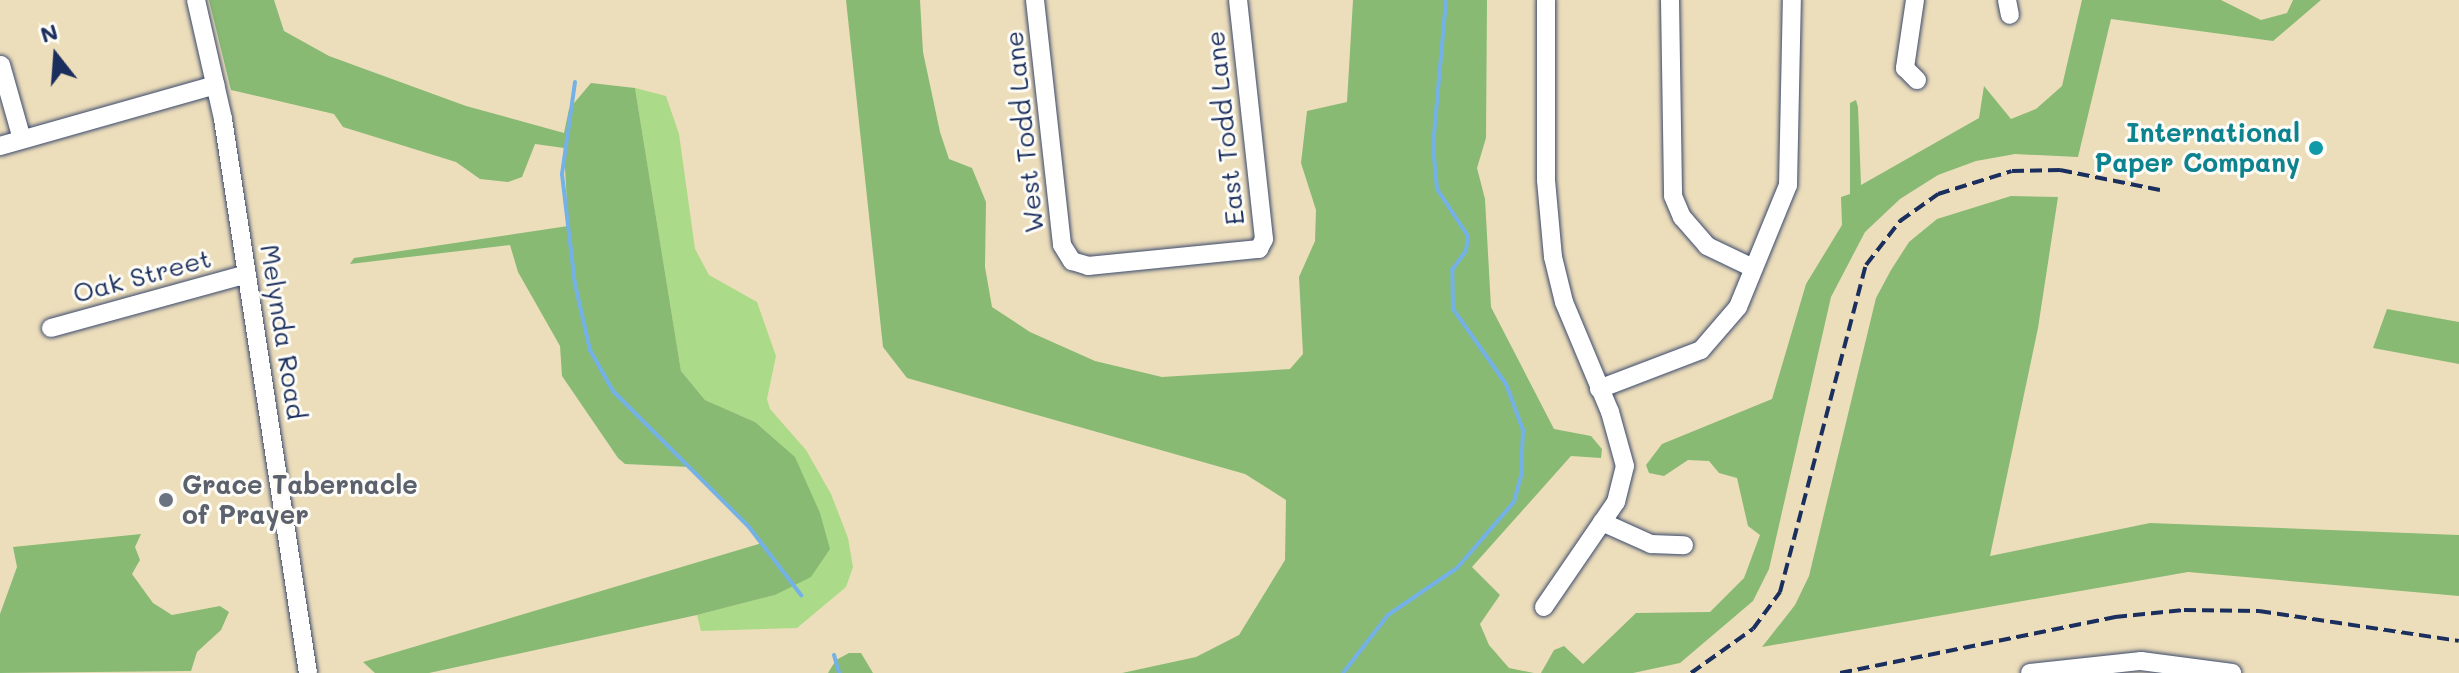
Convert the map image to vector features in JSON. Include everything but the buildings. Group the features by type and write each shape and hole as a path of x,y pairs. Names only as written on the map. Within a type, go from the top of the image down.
{"street":[{"name":"Melynda Road","path":"196,0 216,85 308,673"},
{"name":"West Todd Lane","path":"1035,0 1062,245 1068,257 1088,266 1259,249"},
{"name":"East Todd Lane","path":"1238,0 1264,239 1259,249"},
{"path":"1544,607 1616,502 1625,466 1599,389 1564,302 1548,219 1546,0"},
{"path":"1670,0 1673,196 1682,217 1707,246 1753,268"},
{"path":"1599,389 1701,350 1738,307 1788,185 1792,0"},
{"path":"1915,0 1905,68 1917,80"},
{"path":"1,65 22,139"},
{"path":"0,146 216,85"},
{"name":"Oak Street","path":"51,328 247,274"},
{"path":"1602,522 1651,544 1684,545"},
{"path":"2030,673 2141,661 2232,673"}],"green space":[{"path":"209,0 274,0 284,31 329,56 466,106 564,133 569,109 591,83 635,88 681,371 705,400 755,422 795,457 820,513 830,549 811,577 775,595 697,615 429,673 375,673 363,662 762,543 690,467 625,464 618,458 562,376 560,346 518,272 510,245 350,264 354,258 568,226 564,148 535,144 522,177 508,182 480,179 456,162 343,127 334,114 231,90"},
{"path":"846,0 920,0 923,52 940,132 949,159 972,168 986,202 985,267 992,307 1030,332 1095,361 1162,377 1290,369 1303,354 1299,277 1315,241 1316,210 1301,163 1307,111 1347,102 1353,0 1487,0 1486,138 1477,168 1485,199 1491,307 1554,429 1591,436 1602,449 1601,458 1571,456 1472,567 1500,595 1480,624 1489,645 1509,668 1534,673 1122,673 1196,657 1239,635 1285,560 1286,500 1245,474 907,378 883,347"},
{"path":"2082,0 2221,0 2261,20 2287,13 2293,0 2321,0 2273,41 2111,19 2078,157 2015,154 1976,161 1938,175 1900,199 1865,232 1831,297 1769,569 1753,601 1680,663 1633,673 1541,673 1554,650 1564,646 1583,664 1636,613 1710,612 1744,578 1760,535 1748,526 1737,478 1719,473 1709,461 1688,460 1664,476 1649,473 1646,465 1662,444 1772,399 1806,284 1842,225 1841,197 1850,194 1850,103 1856,100 1858,107 1861,185 1979,118 1984,86 2011,119 2036,109 2062,86"},
{"path":"635,88 666,96 679,134 695,249 709,275 757,302 776,356 767,399 770,409 806,450 831,494 848,538 853,567 846,587 797,628 701,631 697,615 775,595 755,422 705,400 681,371"},
{"path":"2011,196 2058,197 2038,328 1990,556 2150,523 2459,535 2459,596 2188,572 1762,647 1795,605 1809,576 1876,298 1891,270 1909,242 1937,219"},
{"path":"2387,309 2459,322 2459,364 2373,348"},
{"path":"141,534 135,547 140,560 132,574 153,603 172,615 220,606 229,612 221,630 197,652 191,671 0,673 0,614 17,567 13,547"},
{"path":"849,653 861,653 873,673 828,673 836,660"}],"waterway":[{"path":"1343,673 1388,615 1457,568 1514,502 1521,476 1523,430 1506,384 1453,309 1452,270 1466,251 1468,236 1437,189 1433,146 1446,0"},
{"path":"575,82 562,174 575,284 590,350 613,391 749,527 801,595"},
{"path":"834,655 839,673"}],"railway":[{"path":"1691,673 1753,629 1780,592 1866,265 1900,221 1938,194 2012,171 2060,170 2160,190"},
{"path":"1840,673 2115,617 2184,610 2259,611 2459,641"}],"place":[{"name":"International Paper Company","path":"2316,148"},
{"name":"Grace Tabernacle of Prayer","path":"166,500"}]}
